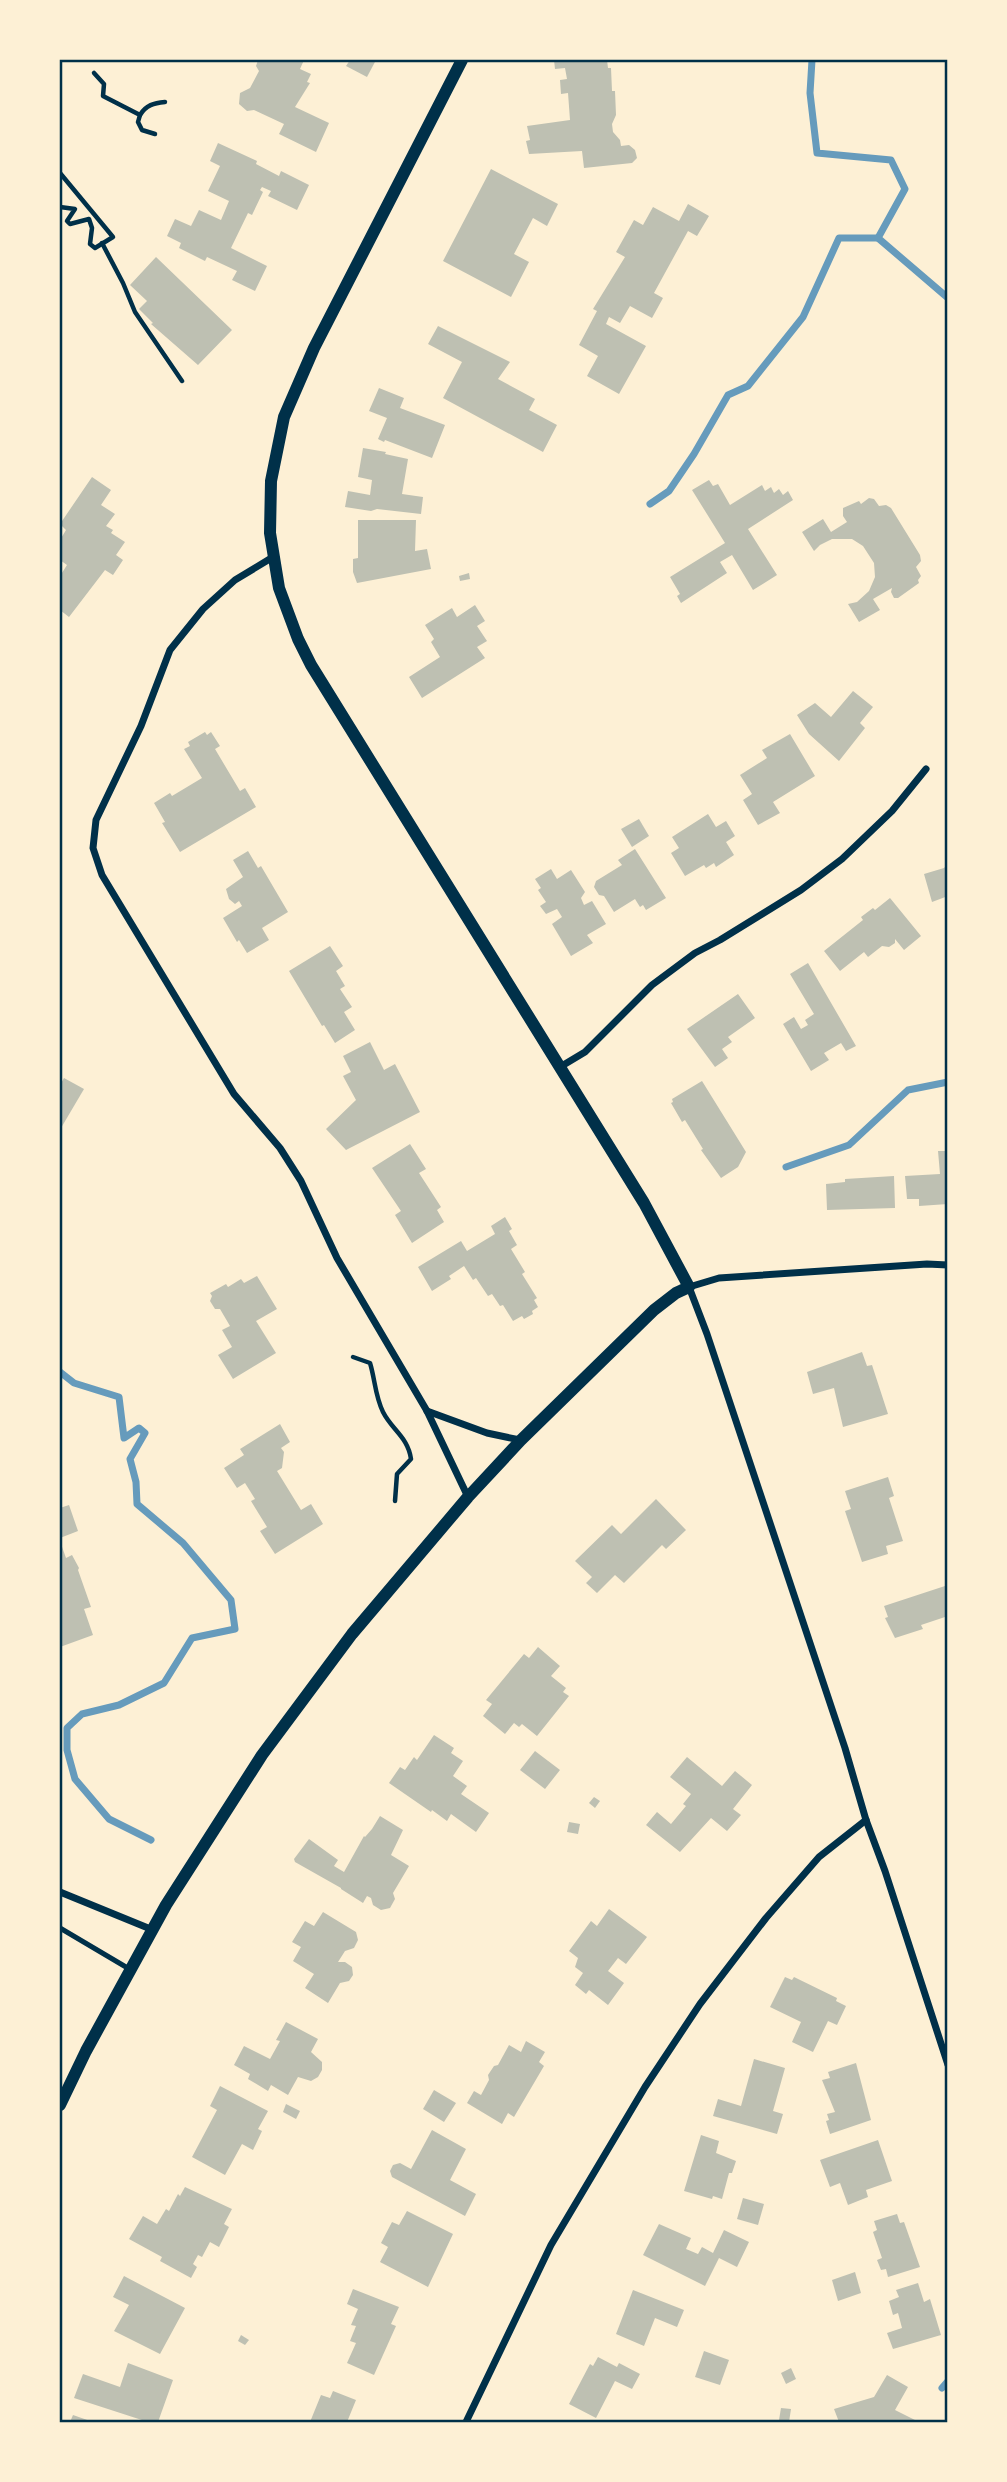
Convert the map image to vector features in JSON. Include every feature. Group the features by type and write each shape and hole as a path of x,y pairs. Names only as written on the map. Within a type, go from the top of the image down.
{"street":[{"path":"462,60 314,348 284,417 271,481 270,533 279,588 311,665 643,1203 689,1287 845,1748 947,2065"},
{"path":"273,557 234,580 202,609 170,650 141,726 96,820 93,848 102,875 234,1094 280,1148 301,1181 337,1258 427,1412 468,1497"},
{"path":"560,1067 585,1052 652,985 695,953 801,890 842,859 892,811 926,769"},
{"path":"60,2105 86,2051 166,1906 262,1755 352,1634 468,1497 521,1440 654,1310 676,1293 719,1278 927,1264 947,1265"},
{"path":"427,1412 487,1433 521,1440"},
{"path":"466,2423 551,2245 645,2087 700,2004 766,1918 819,1857 866,1820"},
{"path":"60,1892 153,1930"}],"lane":[{"path":"60,1928 131,1970"}],"path":[{"path":"94,73 104,84 103,96 139,115"},
{"path":"155,134 142,130 138,122 139,115 154,103 165,102"},
{"path":"60,173 113,237 95,248 90,244 92,228 89,219 70,224 68,221 75,209 60,207"},
{"path":"102,243 135,312 183,381"},
{"path":"354,1357 370,1363 381,1409 410,1448 411,1459 397,1474 395,1501"}],"building":[{"path":"258,60 304,60 300,69 311,74 307,82 310,83 295,107 329,123 316,152 279,134 284,124 254,110 247,111 239,104 240,93 250,88 259,71 256,66"},
{"path":"350,60 376,60 367,77 346,66"},
{"path":"554,60 607,60 608,68 611,68 612,91 615,91 616,115 612,124 613,132 620,140 621,146 629,145 635,150 637,158 632,163 584,168 582,151 529,154 527,126 570,120 568,93 561,94 560,80 567,79 565,68 555,69"},
{"path":"218,143 257,161 256,164 279,176 281,171 309,185 297,210 268,196 271,191 262,187 260,190 263,192 252,215 248,213 231,248 267,266 255,291 232,280 237,271 207,257 205,261 179,248 181,243 167,236 175,219 191,226 199,210 221,220 229,201 208,191 220,166 210,161"},
{"path":"491,169 558,204 547,226 533,218 514,254 529,262 511,297 443,261"},
{"path":"688,204 709,216 697,236 688,231 654,293 663,298 652,318 630,306 620,323 609,317 606,324 646,346 619,394 587,376 598,356 579,345 597,311 593,309 625,257 616,252 634,220 643,225 653,207 679,221"},
{"path":"156,257 232,330 198,365 151,324 153,323 139,309 147,301 130,285"},
{"path":"438,326 510,362 498,379 535,399 529,410 557,425 543,452 443,398 462,362 428,344"},
{"path":"379,388 404,398 400,408 445,425 432,458 378,439 387,418 369,411"},
{"path":"363,448 408,459 402,494 423,497 421,514 345,507 348,491 370,495 372,480 358,477"},
{"path":"92,477 111,490 101,505 115,514 106,526 113,530 111,533 125,542 116,555 123,560 113,575 105,570 69,617 60,610 60,576 67,565 60,560 60,540 66,530 60,524"},
{"path":"709,480 713,486 718,484 730,505 762,485 765,491 771,487 774,493 779,489 783,495 788,491 793,500 748,529 777,575 753,590 732,555 720,562 727,573 681,603 677,596 680,594 670,577 725,543 692,490"},
{"path":"869,498 874,499 879,506 886,505 891,508 920,555 921,561 916,567 921,576 919,583 898,598 894,598 892,588 873,599 880,610 859,622 848,604 857,602 869,591 875,577 874,563 863,546 852,539 832,539 814,551 802,532 823,519 831,532 847,522 843,516 843,508 859,501 861,504"},
{"path":"358,520 416,520 415,551 427,549 431,569 357,583 353,572 353,559 358,558"},
{"path":"469,573 470,579 460,581 459,576"},
{"path":"475,605 485,621 477,626 487,641 477,647 485,658 422,698 409,677 440,657 431,642 434,639 425,625 452,608 457,617"},
{"path":"853,691 873,707 860,723 865,728 839,761 809,734 797,715 815,703 831,717"},
{"path":"205,732 207,735 211,732 220,746 215,749 240,791 245,788 256,807 180,852 162,823 165,822 154,803 170,793 172,796 202,778 184,749 190,746 188,742"},
{"path":"790,734 815,776 773,802 780,813 758,825 743,800 752,794 740,775 767,758 762,750"},
{"path":"708,814 716,827 726,821 735,836 726,842 734,855 716,867 714,863 706,868 704,865 685,876 671,853 679,848 672,837"},
{"path":"639,819 649,836 632,847 621,829"},
{"path":"635,849 666,898 646,910 643,905 640,907 635,899 614,912 604,896 599,895 594,887 596,881 622,865 618,860"},
{"path":"248,851 258,868 261,866 288,912 262,928 269,940 247,953 223,918 242,906 239,901 235,904 229,899 226,889 243,877 233,860"},
{"path":"948,864 948,896 932,902 924,874 944,868"},
{"path":"551,869 557,879 571,870 585,892 581,898 584,905 592,901 606,924 587,935 593,943 571,956 552,924 562,917 557,909 546,914 540,906 546,902 535,879"},
{"path":"890,898 921,936 904,950 895,939 895,943 889,947 882,946 868,957 864,952 840,971 824,951 863,920 861,917"},
{"path":"330,946 343,966 336,971 345,986 340,989 352,1007 344,1012 355,1030 335,1043 289,971"},
{"path":"808,963 856,1046 846,1051 841,1043 824,1053 829,1060 811,1071 783,1024 794,1017 801,1029 808,1025 805,1020 814,1014 790,974"},
{"path":"738,994 755,1018 728,1037 732,1042 722,1049 728,1058 715,1067 687,1029"},
{"path":"370,1042 384,1070 395,1064 420,1112 346,1150 326,1129 356,1100 343,1076 351,1072 343,1056"},
{"path":"64,1078 84,1089 61,1128 60,1085"},
{"path":"702,1081 746,1152 738,1167 721,1178 701,1150 703,1149 685,1120 682,1122 671,1103 672,1099"},
{"path":"410,1144 426,1169 419,1173 441,1207 437,1210 444,1222 412,1243 395,1215 401,1211 372,1168"},
{"path":"938,1151 948,1151 948,1204 919,1206 919,1199 907,1199 905,1176 940,1174"},
{"path":"894,1176 895,1208 827,1210 826,1184 845,1182 845,1179"},
{"path":"505,1217 517,1245 511,1249 525,1272 522,1274 537,1298 534,1300 538,1307 532,1311 533,1314 513,1321 503,1305 500,1306 492,1294 488,1296 464,1266 449,1276 451,1279 432,1291 418,1267 461,1241 467,1251 495,1234 491,1226"},
{"path":"257,1276 277,1309 256,1321 276,1353 233,1379 218,1355 232,1347 222,1330 230,1326 220,1309 215,1309 210,1301 210,1293 226,1284 228,1287 241,1279 244,1283"},
{"path":"862,1352 867,1366 872,1365 888,1414 843,1427 834,1388 813,1394 807,1372"},
{"path":"280,1424 290,1442 281,1448 284,1452 282,1468 277,1471 301,1510 311,1504 323,1524 275,1554 260,1531 267,1527 251,1501 255,1499 245,1483 237,1488 224,1468 244,1455 240,1449"},
{"path":"888,1477 894,1496 889,1498 903,1541 886,1546 888,1554 862,1562 845,1511 851,1509 845,1491"},
{"path":"656,1499 686,1530 666,1549 662,1545 624,1583 615,1575 597,1593 586,1583 592,1577 575,1561 612,1525 621,1534"},
{"path":"69,1505 78,1531 60,1538 60,1508"},
{"path":"60,1541 66,1558 72,1555 79,1568 91,1607 84,1609 93,1635 60,1647"},
{"path":"948,1585 948,1616 921,1625 923,1629 895,1638 885,1618 888,1617 884,1606"},
{"path":"538,1647 560,1666 551,1676 566,1688 563,1692 569,1696 537,1736 522,1724 519,1727 514,1723 505,1734 483,1716 492,1704 486,1700 524,1654 529,1658"},
{"path":"434,1735 454,1748 451,1753 463,1761 453,1776 467,1786 461,1794 489,1813 476,1832 451,1814 447,1821 432,1810 431,1812 389,1783 400,1767 405,1770 414,1757 417,1760"},
{"path":"535,1751 560,1770 545,1789 520,1770"},
{"path":"687,1757 722,1786 735,1771 752,1785 733,1809 741,1815 727,1831 711,1818 680,1852 646,1825 657,1812 671,1824 686,1806 683,1804 691,1794 670,1777"},
{"path":"594,1797 600,1801 595,1808 589,1803"},
{"path":"380,1816 403,1830 391,1855 409,1866 393,1893 395,1899 390,1908 381,1910 373,1905 371,1898 367,1896 363,1903 295,1862 294,1859 309,1839 338,1860 334,1866 344,1872 364,1836"},
{"path":"569,1822 580,1824 578,1834 567,1832"},
{"path":"609,1909 647,1937 626,1964 618,1958 608,1971 624,1983 608,2005 589,1990 586,1994 575,1985 583,1973 575,1967 578,1958 569,1951 591,1921 597,1926"},
{"path":"323,1912 356,1932 358,1940 354,1948 345,1951 338,1962 345,1962 352,1967 353,1975 349,1981 340,1983 328,2003 305,1988 314,1974 293,1961 301,1947 292,1942 305,1921 314,1926"},
{"path":"785,1977 792,1980 794,1977 837,1998 836,2001 846,2006 837,2025 828,2021 813,2052 792,2042 801,2022 770,2007"},
{"path":"286,2022 318,2039 311,2052 322,2062 318,2077 311,2081 298,2077 288,2095 271,2085 268,2091 248,2079 250,2074 234,2065 244,2046 270,2059"},
{"path":"526,2041 545,2052 539,2062 544,2066 514,2117 508,2113 502,2124 467,2103 474,2091 481,2095 489,2080 488,2075 494,2066 498,2065 509,2045 521,2052"},
{"path":"754,2059 785,2068 773,2111 783,2114 777,2134 713,2116 718,2099 741,2106"},
{"path":"856,2063 871,2120 830,2134 827,2114 835,2112 822,2080 830,2078 828,2072"},
{"path":"220,2086 268,2111 258,2129 262,2131 253,2150 242,2144 225,2175 192,2157 217,2110 210,2106"},
{"path":"434,2090 456,2103 444,2122 423,2109"},
{"path":"286,2104 300,2111 296,2119 283,2112"},
{"path":"432,2130 466,2149 450,2180 476,2194 465,2216 392,2177 390,2171 393,2165 400,2163 411,2169"},
{"path":"701,2135 719,2141 716,2153 736,2161 732,2173 729,2173 722,2199 684,2191"},
{"path":"878,2140 892,2181 866,2190 868,2197 848,2205 840,2183 830,2187 820,2160"},
{"path":"185,2187 232,2209 224,2224 229,2227 219,2247 210,2242 202,2257 198,2255 193,2264 197,2267 191,2278 160,2261 162,2257 129,2239 143,2216 157,2224"},
{"path":"743,2198 764,2204 758,2225 737,2219"},
{"path":"407,2211 453,2234 428,2287 380,2262 388,2247 381,2243 392,2222 399,2225"},
{"path":"897,2214 900,2223 904,2222 920,2267 888,2277 886,2269 881,2270 877,2260 882,2258 873,2232 877,2230 874,2221"},
{"path":"659,2224 691,2238 686,2249 698,2254 702,2247 713,2253 724,2230 749,2242 737,2267 719,2258 705,2286 643,2255"},
{"path":"855,2272 861,2293 838,2301 832,2280"},
{"path":"124,2276 185,2308 160,2354 114,2331 129,2305 113,2297"},
{"path":"918,2283 924,2302 930,2299 941,2335 893,2349 887,2333 902,2328 898,2313 893,2315 889,2301 899,2297 896,2290"},
{"path":"353,2289 399,2307 391,2324 396,2326 374,2375 347,2363 356,2343 350,2341 356,2326 351,2325 358,2309 347,2304"},
{"path":"633,2290 684,2310 677,2327 655,2318 644,2346 616,2334"},
{"path":"241,2335 249,2340 245,2345 238,2341"},
{"path":"704,2351 729,2360 720,2385 695,2377"},
{"path":"598,2357 617,2367 619,2363 640,2374 632,2389 615,2381 596,2418 569,2404 590,2364 593,2366"},
{"path":"128,2363 173,2380 158,2422 148,2422 74,2398 83,2374 120,2387"},
{"path":"791,2368 796,2379 786,2384 781,2373"},
{"path":"887,2375 908,2387 895,2410 919,2422 839,2422 834,2409 874,2397"},
{"path":"333,2391 356,2400 347,2422 310,2422 321,2395 330,2398"},
{"path":"781,2408 791,2409 789,2422 779,2420"},
{"path":"73,2415 93,2422 70,2422"}],"waterway":[{"path":"812,60 810,93 817,153 891,160 905,189 878,238 948,298"},
{"path":"650,504 669,491 728,395 748,386 803,317 839,238 878,238"},
{"path":"786,1167 849,1145 908,1090 948,1082"},
{"path":"60,1372 74,1383 119,1397 124,1438 139,1428 145,1433 130,1459 136,1482 137,1504 183,1543 231,1600 235,1629 192,1638 164,1683 119,1705 82,1714 67,1728 67,1750 75,1779 109,1819 151,1840"},
{"path":"942,2388 948,2381"}]}
